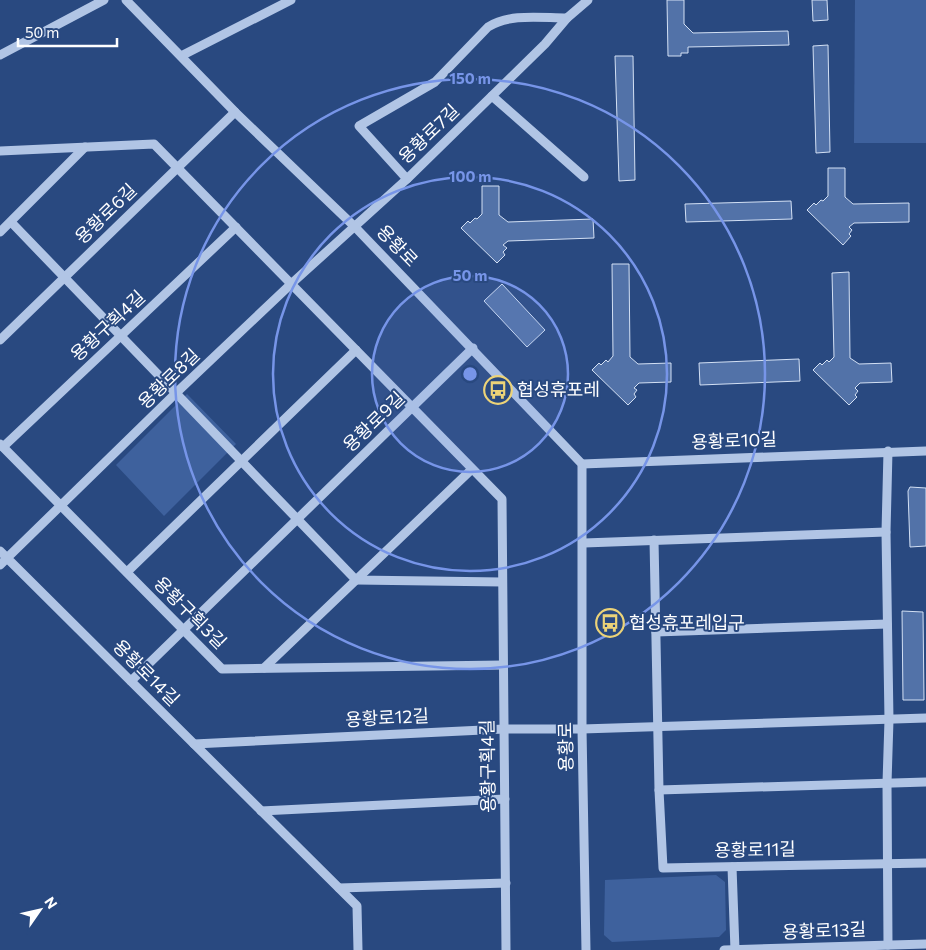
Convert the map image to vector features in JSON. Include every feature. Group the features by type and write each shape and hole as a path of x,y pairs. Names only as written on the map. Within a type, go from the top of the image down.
{"street":[{"path":"0,55 104,0"},
{"name":"용황로","path":"126,0 235,112 356,227 582,464 584,544 582,729 586,950"},
{"path":"181,56 291,0"},
{"name":"용황로7길","path":"356,227 545,44 567,18 588,0"},
{"path":"406,179 359,126 434,82 488,27 498,21 510,18 567,18"},
{"path":"492,96 584,177"},
{"name":"용황로6길","path":"0,340 235,112"},
{"name":"용황구획4길","path":"0,151 154,144 502,499 506,950"},
{"path":"0,232 85,147"},
{"path":"11,222 356,580 502,582"},
{"name":"용황로8길","path":"0,565 291,284 356,227"},
{"name":"용황구획4길","path":"2,446 236,228"},
{"name":"용황로9길","path":"131,681 473,348"},
{"path":"127,572 356,350"},
{"name":"용황구획3길","path":"2,446 222,669 504,665"},
{"name":"용황로10길","path":"582,464 926,450"},
{"path":"888,451 886,532 889,720 887,783 888,945"},
{"path":"264,668 472,469"},
{"path":"584,544 886,532"},
{"path":"654,540 658,727"},
{"name":"용황로14길","path":"0,550 357,906 358,950"},
{"path":"656,632 887,624"},
{"path":"582,729 926,718"},
{"name":"용황로11길","path":"658,727 663,868 926,863"},
{"name":"용황로12길","path":"194,744 504,729 582,729"},
{"path":"659,790 926,782"},
{"path":"261,811 505,799"},
{"path":"732,867 736,950"},
{"path":"339,888 506,883"},
{"name":"용황로13길","path":"724,950 926,944"}],"shaded area":[{"path":"855,0 926,0 926,143 854,143"},
{"path":"187,394 236,444 164,516 116,465"},
{"path":"716,875 725,882 726,930 719,937 612,942 604,935 605,880"}],"building":[{"path":"667,0 684,0 684,24 693,33 788,31 789,45 688,47 688,53 681,53 681,56 668,56"},
{"path":"812,0 827,0 828,20 813,21"},
{"path":"828,45 830,152 816,153 813,46"},
{"path":"615,56 633,56 635,180 619,181"},
{"path":"828,168 845,168 845,197 853,204 909,203 909,222 854,223 849,227 852,230 849,234 851,236 843,245 807,210 814,203 816,205 828,196"},
{"path":"482,186 499,186 499,215 508,222 593,219 594,238 508,241 503,245 507,248 503,252 505,255 497,263 461,228 468,221 470,223 482,214"},
{"path":"791,201 792,219 686,222 685,204"},
{"path":"612,264 629,264 630,357 638,364 671,363 671,382 639,383 634,388 637,390 634,394 636,397 628,405 592,370 599,363 601,365 606,360 608,362 613,356"},
{"path":"849,272 850,358 859,364 891,363 892,382 860,383 855,388 858,391 855,395 857,397 849,405 813,370 820,363 822,365 827,360 829,362 834,357 832,273"},
{"path":"502,284 545,330 527,347 484,301"},
{"path":"799,359 800,381 700,385 699,363"},
{"path":"910,487 926,488 926,546 910,547 908,491"},
{"path":"902,611 923,612 924,700 903,700"}],"place":[{"name":"협성휴포레","path":"498,390"},
{"name":"협성휴포레입구","path":"610,623"}]}
